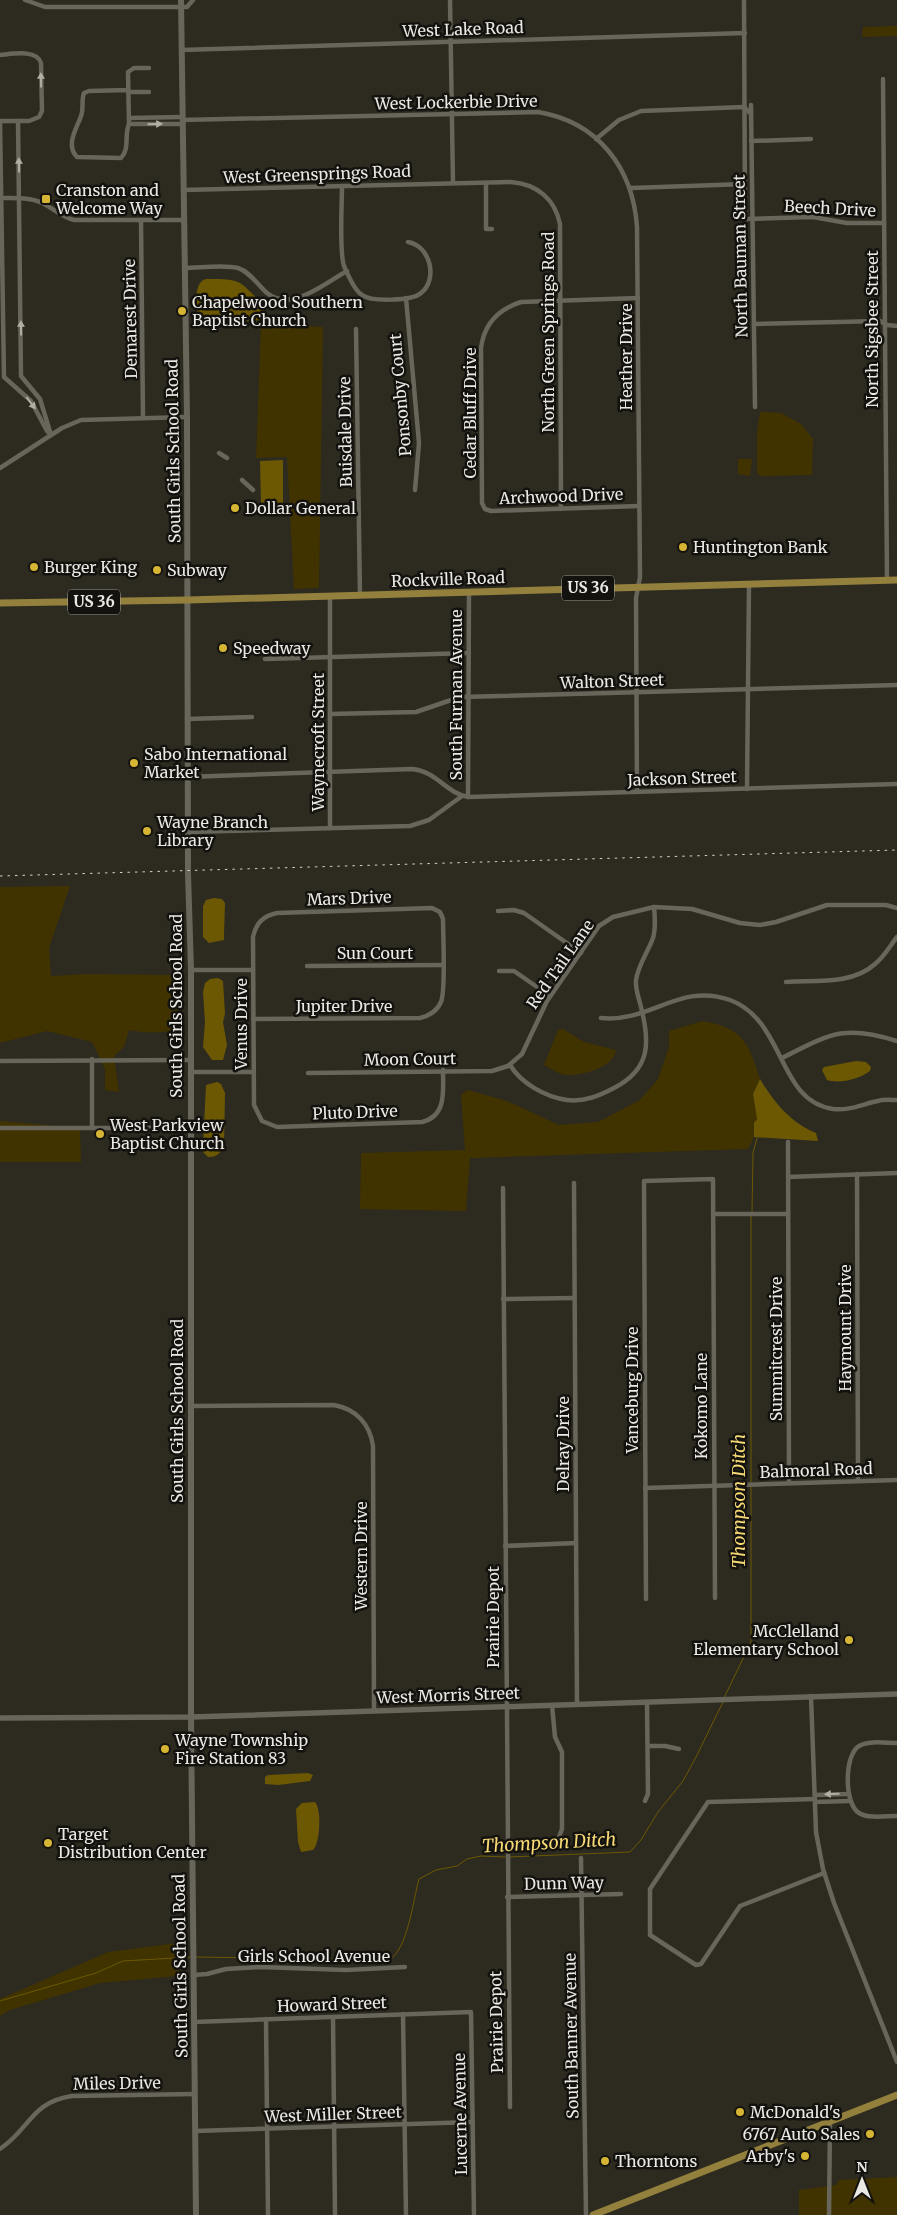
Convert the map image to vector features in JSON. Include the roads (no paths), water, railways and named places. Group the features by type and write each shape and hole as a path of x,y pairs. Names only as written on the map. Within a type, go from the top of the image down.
{"main road":[{"name":"South Girls School Road","path":"181,4 183,268 187,417 191,1717 196,2215"},
{"name":"Rockville Road","path":"0,603 360,596 897,580"},
{"path":"593,2215 897,2095"}],"street":[{"path":"26,0 45,7 169,7 181,4 187,7 193,0"},
{"path":"74,0 74,7"},
{"path":"169,0 169,7"},
{"path":"450,0 453,183"},
{"name":"North Bauman Street","path":"744,0 745,219"},
{"name":"West Lake Road","path":"181,50 745,33"},
{"path":"0,54 34,54 40,60 41,113 36,120 0,121 2,377 31,401 51,435"},
{"path":"149,68 130,70 128,91 129,124 126,130 126,150 121,158 77,157 73,151 73,134 82,115 84,92 128,91 149,92"},
{"name":"North Sigsbee Street","path":"883,79 886,580"},
{"name":"North Bauman Street","path":"751,105 755,407"},
{"path":"596,139 619,120 641,111 744,107 751,114"},
{"name":"West Lockerbie Drive","path":"182,120 525,111 545,113 571,122 596,139"},
{"path":"129,118 182,120"},
{"path":"129,124 182,120"},
{"path":"18,121 21,376 40,399 51,435"},
{"name":"Heather Drive","path":"596,139 617,162 631,188 636,208 640,579 638,587 637,792"},
{"path":"751,141 811,139"},
{"path":"486,182 486,229 492,230"},
{"name":"North Green Springs Road","path":"453,183 524,184 543,193 553,205 560,224 561,508"},
{"name":"West Greensprings Road","path":"182,190 453,183"},
{"path":"631,188 744,184"},
{"path":"342,186 342,258 357,290 365,297 373,299 406,298 416,297 423,292 428,283 429,260 426,252 419,246 408,242"},
{"path":"2,198 19,198 41,202 67,218 74,220 183,220"},
{"name":"Beech Drive","path":"745,219 813,217 852,224 884,223"},
{"name":"Demarest Drive","path":"141,220 143,418"},
{"path":"183,268 238,268 247,273 273,297 285,300 299,298 347,271"},
{"name":"Ponsonby Court","path":"406,298 420,446 415,490"},
{"name":"Cedar Bluff Drive","path":"485,509 482,503 481,352 484,333 496,316 515,304 560,300 638,298"},
{"path":"754,324 880,321 888,326 897,326"},
{"name":"Buisdale Drive","path":"356,329 360,596"},
{"path":"0,468 71,423 81,420 187,417"},
{"path":"219,453 227,458"},
{"path":"242,480 253,490"},
{"name":"Archwood Drive","path":"485,509 491,511 639,506"},
{"path":"747,789 749,584"},
{"name":"South Furman Avenue","path":"468,797 469,592"},
{"name":"Waynecroft Street","path":"330,596 330,828"},
{"path":"265,659 469,653"},
{"name":"Walton Street","path":"330,714 416,712 432,708 451,699 468,697 897,685"},
{"path":"187,719 252,717"},
{"path":"187,777 420,770 435,776 462,796 429,820 417,825 188,832"},
{"name":"Jackson Street","path":"462,796 897,784"},
{"name":"Red Tail Lane","path":"510,1064 525,1050 537,1018 550,996 599,926 606,920 654,907 692,909 740,923 760,925 776,922 827,905 886,905 897,908"},
{"path":"510,1064 521,1079 556,1097 578,1100 602,1094 628,1080 642,1062 648,1040 636,988 636,978 653,938 654,907"},
{"name":"Mars Drive","path":"261,920 277,913 430,908 438,911 443,919 443,965"},
{"path":"498,912 514,910 524,913 580,952"},
{"name":"Venus Drive","path":"261,920 253,935 254,1109 259,1117 269,1125"},
{"path":"786,982 844,979 857,975 875,964 897,937"},
{"name":"Sun Court","path":"307,966 443,965"},
{"name":"Jupiter Drive","path":"253,1019 420,1018 434,1012 442,998 443,965"},
{"path":"190,970 253,970"},
{"path":"498,971 514,971 550,996"},
{"path":"602,1018 621,1018 643,1013 687,996 710,995 730,1000 748,1010 762,1023 798,1088 807,1098 820,1106 842,1110 880,1100 897,1100"},
{"path":"782,1058 820,1038 842,1032 864,1032 897,1041"},
{"path":"92,1060 92,1128"},
{"path":"0,1061 190,1060"},
{"name":"Moon Court","path":"308,1073 492,1070 510,1064"},
{"name":"Pluto Drive","path":"269,1125 420,1123 429,1120 437,1114 443,1100 443,1070"},
{"path":"190,1072 253,1072"},
{"path":"0,1128 190,1128"},
{"name":"Summitcrest Drive","path":"788,1142 789,1483"},
{"path":"788,1177 897,1173"},
{"name":"Haymount Drive","path":"857,1174 858,1481"},
{"name":"Kokomo Lane","path":"644,1181 713,1179 714,1598"},
{"name":"Vanceburg Drive","path":"644,1181 646,1599"},
{"name":"Delray Drive","path":"574,1183 577,1704"},
{"name":"Prairie Depot","path":"503,1188 505,1706 510,2107"},
{"path":"713,1214 788,1214"},
{"path":"503,1299 574,1298"},
{"name":"Western Drive","path":"191,1406 334,1405 350,1410 366,1424 373,1446 374,1711"},
{"name":"Balmoral Road","path":"645,1488 897,1480"},
{"path":"505,1546 576,1544"},
{"name":"West Morris Street","path":"0,1718 191,1717 897,1694"},
{"path":"810,1696 817,1836 824,1873 897,2062"},
{"path":"645,1801 648,1794 649,1746 647,1702"},
{"path":"552,1705 555,1737 562,1752 562,1829 558,1840"},
{"path":"897,1743 867,1743 856,1748 849,1761 850,1801 858,1812 867,1816 897,1816"},
{"path":"649,1746 666,1746 678,1750"},
{"path":"824,1873 740,1906 701,1964 696,1965 650,1935 650,1889 708,1802 815,1798 849,1794"},
{"path":"815,1798 850,1801"},
{"name":"South Banner Avenue","path":"581,1858 586,2215"},
{"name":"Dunn Way","path":"507,1897 621,1894"},
{"name":"Girls School Avenue","path":"193,1975 207,1974 226,1969 260,1967 346,1970 405,1967"},
{"name":"Howard Street","path":"194,2022 471,2012"},
{"name":"Lucerne Avenue","path":"471,2012 474,2215"},
{"path":"403,2014 406,2215"},
{"path":"333,2017 335,2215"},
{"path":"266,2019 268,2215"},
{"name":"Miles Drive","path":"0,2149 16,2137 34,2113 48,2102 60,2098 72,2096 195,2094"},
{"path":"829,2215 830,2120"},
{"name":"West Miller Street","path":"195,2131 472,2122"}],"waterway":[{"name":"Thompson Ditch","path":"752,1212 753,1153 757,1138"},
{"name":"Thompson Ditch","path":"724,1698 751,1642 751,1216"},
{"name":"Thompson Ditch","path":"509,1857 630,1852 641,1840 658,1812 683,1781 723,1702"},
{"name":"Thompson Ditch","path":"196,1957 389,1960 401,1946 409,1923 419,1879 436,1870 457,1866 467,1859 481,1856 505,1857"},
{"name":"Thompson Ditch","path":"0,2001 96,1973 123,1961 192,1957"}],"railway":[{"path":"0,876 897,850"}],"place":[{"name":"Cranston and Welcome Way","path":"46,199"},
{"name":"Chapelwood Southern Baptist Church","path":"182,311"},
{"name":"Dollar General","path":"235,508"},
{"name":"Huntington Bank","path":"683,547"},
{"name":"Burger King","path":"34,567"},
{"name":"Subway","path":"157,570"},
{"name":"Speedway","path":"223,648"},
{"name":"Sabo International Market","path":"134,763"},
{"name":"Wayne Branch Library","path":"147,831"},
{"name":"West Parkview Baptist Church","path":"100,1134"},
{"name":"McClelland Elementary School","path":"849,1640"},
{"name":"Wayne Township Fire Station 83","path":"165,1749"},
{"name":"Target Distribution Center","path":"48,1843"},
{"name":"McDonald's","path":"740,2112"},
{"name":"6767 Auto Sales","path":"870,2134"},
{"name":"Arby's","path":"805,2156"},
{"name":"Thorntons","path":"605,2161"}]}
